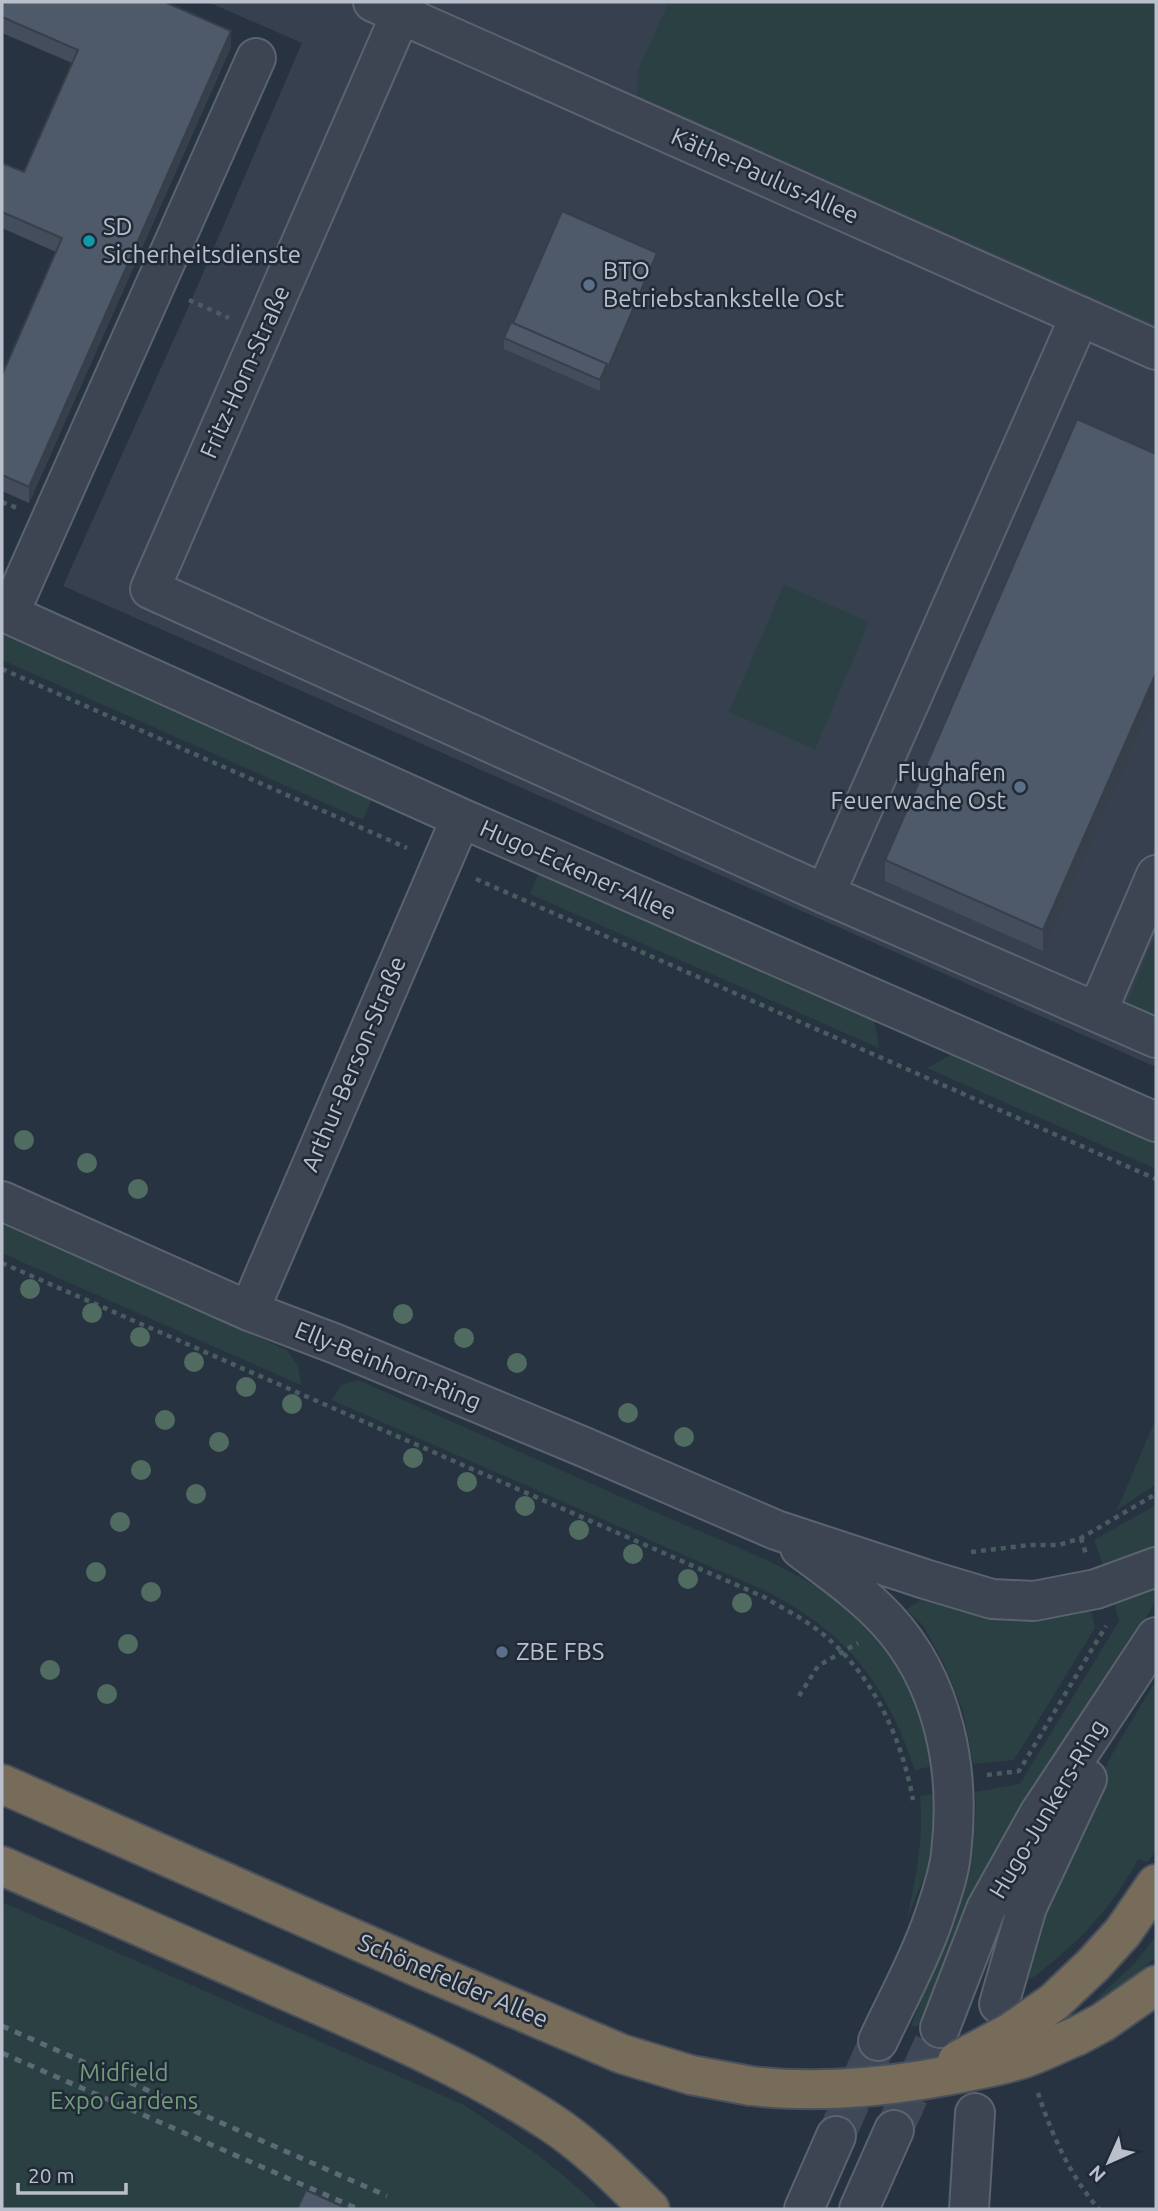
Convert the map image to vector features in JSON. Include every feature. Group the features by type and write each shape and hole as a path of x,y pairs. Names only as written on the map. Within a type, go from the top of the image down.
{"highway":[{"name":"Schönefelder Allee","path":"2,1784 622,2054 691,2075 751,2086 791,2091 842,2091 972,2073 1025,2058 1077,2036 1103,2022 1156,1985"},
{"path":"2,1866 344,2016 498,2090 553,2124 601,2163 650,2209"},
{"path":"925,2079 1011,2032 1054,2002 1123,1932 1156,1884"}],"street":[{"name":"Käthe-Paulus-Allee","path":"394,6 1156,350"},
{"name":"Fritz-Horn-Straße","path":"394,6 262,333 150,589 825,894"},
{"path":"5,613 156,286 256,58"},
{"path":"1080,316 825,894 1156,1038"},
{"name":"Hugo-Eckener-Allee","path":"5,613 461,818 1156,1122"},
{"name":"Arthur-Berson-Straße","path":"249,1311 461,818"},
{"path":"1097,1012 1156,875"},
{"name":"Elly-Beinhorn-Ring","path":"2,1201 249,1311 336,1344 584,1447 776,1530 992,1599 1034,1601 1096,1589 1156,1567"},
{"name":"Elly-Beinhorn-Ring","path":"776,1530 837,1576 886,1619 916,1658 938,1706 950,1751 954,1817 951,1856 933,1921 878,2041"},
{"name":"Hugo-Junkers-Ring","path":"940,2028 986,1909 1040,1814 1156,1637"},
{"path":"999,2004 1027,1906 1068,1816 1156,1647"},
{"path":"970,2209 975,2113"},
{"path":"859,2209 894,2130"},
{"path":"804,2209 836,2136"}],"path":[{"path":"156,286 262,333"},
{"path":"2,669 1156,1180"},
{"path":"2,1263 764,1597 815,1628 842,1653 865,1681 885,1713 899,1743 913,1802"},
{"path":"910,1783 1019,1771 1107,1625 1081,1538 1156,1494"},
{"path":"1037,2089 1061,2150 1089,2198 1099,2209"}],"shaded area":[{"path":"208,2 1156,2 1156,1067 63,586 191,301 302,43"}],"green space":[{"path":"669,2 1156,2 1156,325 637,95 638,70"},
{"path":"784,585 869,622 815,749 729,712"},
{"path":"2,633 355,787 372,798 363,820 2,660"},
{"path":"538,875 568,883 874,1018 879,1048 530,894"},
{"path":"1156,934 1156,1019 1126,1005"},
{"path":"952,1054 1156,1144 1156,1169 927,1068"},
{"path":"2,1224 287,1350 298,1366 301,1385 2,1253"},
{"path":"358,1380 743,1549 816,1586 857,1617 885,1649 915,1705 933,1766 915,1770 891,1712 862,1665 844,1645 798,1610 770,1593 332,1400 341,1385"},
{"path":"1156,1418 1156,1484 1117,1510"},
{"path":"1156,1505 1156,1547 1105,1571 1094,1540"},
{"path":"1156,1584 1156,1601 1026,1814 924,2025 911,2027 945,1941 965,1880 972,1850 975,1792 1020,1784 1119,1621 1114,1602"},
{"path":"922,1599 983,1612 1090,1607 1095,1628 1014,1760 973,1764 963,1711 945,1666 923,1625 906,1610"},
{"path":"1156,1680 1156,1850 1148,1862 1138,1859 1117,1894 1062,1954 1031,1979 1018,1975 1091,1794"},
{"path":"935,1794 932,1843 927,1870 907,1919 920,1843 920,1796"},
{"name":"Midfield Expo Gardens","path":"2,1902 462,2104 552,2166 599,2209 2,2209"},
{"path":"1156,1936 1156,1957 1128,1980 1093,2002 1134,1964"}],"building":[{"name":"SD Sicherheitsdienste","path":"2,2 165,2 231,31 29,487 2,475 2,375 62,238 2,212 2,163 24,172 78,50 2,17"},
{"name":"BTO Betriebstankstelle Ost","path":"562,211 657,253 607,370 607,364 513,323"},
{"path":"511,322 607,364 600,380 504,338"},
{"name":"Flughafen Feuerwache Ost","path":"1077,419 1156,454 1156,673 1043,930 885,860"},
{"path":"306,2190 348,2209 297,2209"}],"tunnel":[{"path":"894,2130 940,2028"},
{"path":"836,2136 878,2041"}],"railway":[{"path":"2,2026 387,2196"},
{"path":"2,2053 358,2209"}],"place":[{"name":"SD Sicherheitsdienste","path":"89,241"},
{"name":"BTO Betriebstankstelle Ost","path":"589,285"},
{"name":"Flughafen Feuerwache Ost","path":"1020,787"},
{"name":"ZBE FBS","path":"502,1652"}]}
